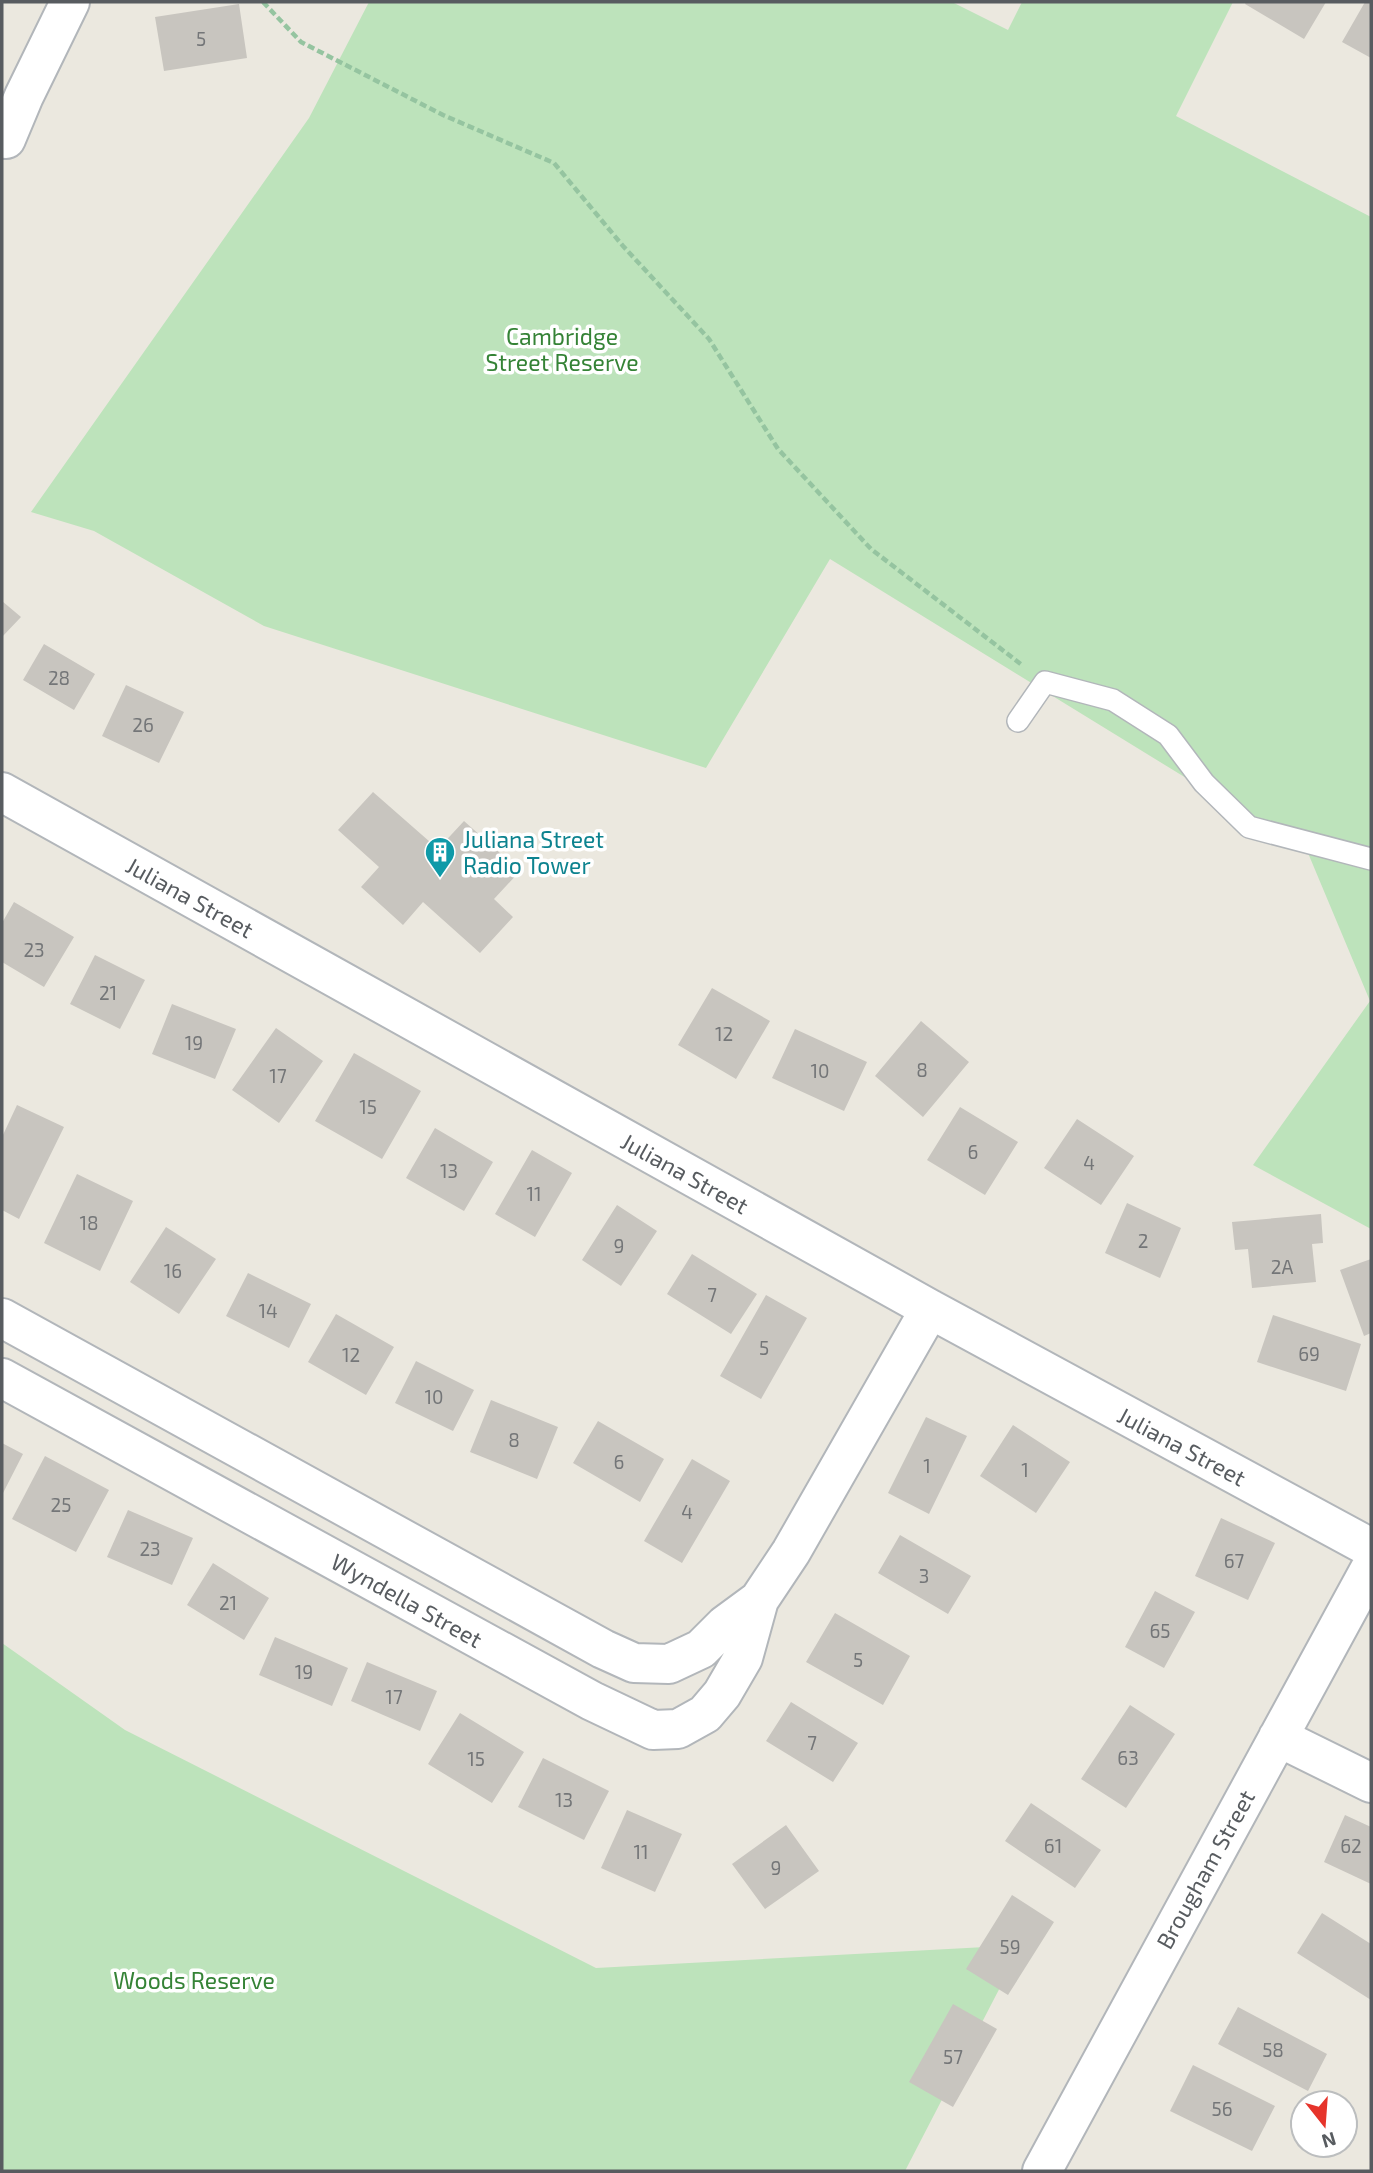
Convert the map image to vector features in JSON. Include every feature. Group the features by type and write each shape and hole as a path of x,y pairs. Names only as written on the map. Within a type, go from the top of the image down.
{"street":[{"path":"6,139 70,2"},
{"name":"Juliana Street","path":"2,792 930,1310 1371,1548"},
{"name":"Wyndella Street","path":"2,1378 592,1701 653,1730 678,1729 705,1714 722,1695 743,1658 759,1600 791,1552 930,1310"},
{"name":"Wyndella Street","path":"2,1318 603,1649 634,1663 669,1664 701,1649 725,1625 759,1600"},
{"name":"Brougham Street","path":"1042,2171 1371,1567"},
{"path":"1278,1737 1371,1783"}],"lane":[{"path":"1018,721 1045,682 1113,700 1167,735 1204,783 1249,827 1371,859"}],"path":[{"path":"263,2 301,42 443,115 554,163 623,246 709,339 778,449 871,549 1045,682"}],"green space":[{"name":"Cambridge Street Reserve","path":"369,2 952,2 1008,30 1022,2 1233,2 1176,116 1371,217 1371,1229 1253,1165 1370,1001 1308,853 830,559 706,768 264,626 94,531 31,512 309,118"},
{"name":"Woods Reserve","path":"2,1643 125,1730 596,1968 1022,1945 905,2171 2,2171"}],"building":[{"path":"1326,2 1304,39 1245,4"},
{"path":"1365,2 1371,2 1371,58 1342,42"},
{"path":"239,4 247,58 164,71 155,17"},
{"path":"2,601 21,617 2,637"},
{"path":"44,644 95,674 74,710 23,680"},
{"path":"126,685 184,712 159,763 102,736"},
{"name":"Juliana Street Radio Tower","path":"373,792 438,849 464,821 520,871 494,899 513,917 480,953 423,902 403,925 361,887 379,867 338,830"},
{"path":"14,902 74,937 44,987 2,962 2,923"},
{"path":"95,955 145,980 120,1029 70,1004"},
{"path":"712,988 770,1021 736,1079 678,1045"},
{"path":"172,1004 236,1029 215,1079 152,1054"},
{"path":"921,1021 969,1062 923,1117 875,1076"},
{"path":"276,1028 323,1061 279,1123 232,1090"},
{"path":"795,1029 867,1062 844,1111 772,1078"},
{"path":"354,1053 421,1091 382,1159 315,1121"},
{"path":"17,1105 64,1127 19,1219 2,1210 2,1137"},
{"path":"960,1107 1018,1142 985,1195 927,1160"},
{"path":"1077,1119 1134,1156 1101,1205 1044,1168"},
{"path":"435,1128 493,1162 464,1211 406,1178"},
{"path":"532,1150 572,1173 535,1237 495,1214"},
{"path":"77,1174 133,1201 100,1271 44,1243"},
{"path":"1127,1203 1181,1228 1160,1278 1105,1253"},
{"path":"617,1205 657,1231 621,1286 582,1260"},
{"path":"1321,1214 1323,1243 1312,1244 1316,1282 1252,1288 1248,1249 1235,1250 1232,1222"},
{"path":"166,1227 216,1259 179,1314 130,1282"},
{"path":"692,1254 757,1294 731,1334 667,1294"},
{"path":"1371,1259 1371,1333 1364,1336 1340,1270"},
{"path":"248,1273 311,1304 289,1348 226,1316"},
{"path":"766,1295 807,1318 761,1399 720,1376"},
{"path":"336,1314 394,1347 366,1395 308,1362"},
{"path":"1273,1315 1361,1344 1346,1391 1257,1362"},
{"path":"416,1361 474,1390 453,1431 395,1403"},
{"path":"491,1400 558,1427 537,1479 470,1452"},
{"path":"926,1417 967,1436 929,1514 888,1493"},
{"path":"598,1421 664,1459 640,1502 573,1463"},
{"path":"1013,1425 1070,1462 1036,1513 980,1476"},
{"path":"2,1443 23,1454 2,1495"},
{"path":"45,1456 109,1490 76,1552 12,1519"},
{"path":"692,1459 730,1481 682,1563 644,1541"},
{"path":"128,1510 193,1538 172,1585 107,1557"},
{"path":"1221,1518 1275,1543 1248,1600 1195,1576"},
{"path":"900,1535 971,1576 948,1614 878,1573"},
{"path":"213,1563 269,1598 244,1640 187,1605"},
{"path":"1155,1591 1195,1612 1164,1668 1125,1647"},
{"path":"835,1613 910,1656 883,1705 806,1662"},
{"path":"275,1637 348,1668 332,1706 259,1675"},
{"path":"367,1662 437,1691 420,1731 351,1701"},
{"path":"791,1702 858,1743 833,1782 766,1741"},
{"path":"1130,1705 1175,1734 1126,1808 1081,1779"},
{"path":"460,1713 524,1752 492,1803 428,1764"},
{"path":"543,1758 609,1791 584,1840 518,1807"},
{"path":"1031,1803 1101,1850 1075,1888 1005,1841"},
{"path":"627,1810 682,1834 655,1892 601,1868"},
{"path":"1345,1815 1371,1827 1371,1884 1324,1862"},
{"path":"786,1825 819,1871 765,1909 732,1864"},
{"path":"1012,1895 1054,1922 1008,1995 966,1969"},
{"path":"1322,1913 1371,1944 1371,2000 1297,1953"},
{"path":"953,2004 997,2029 953,2107 909,2082"},
{"path":"1238,2007 1327,2054 1309,2089 1304,2089 1218,2044"},
{"path":"1193,2065 1275,2106 1252,2151 1170,2111"}],"place":[{"name":"Juliana Street Radio Tower","path":"440,879"}]}
